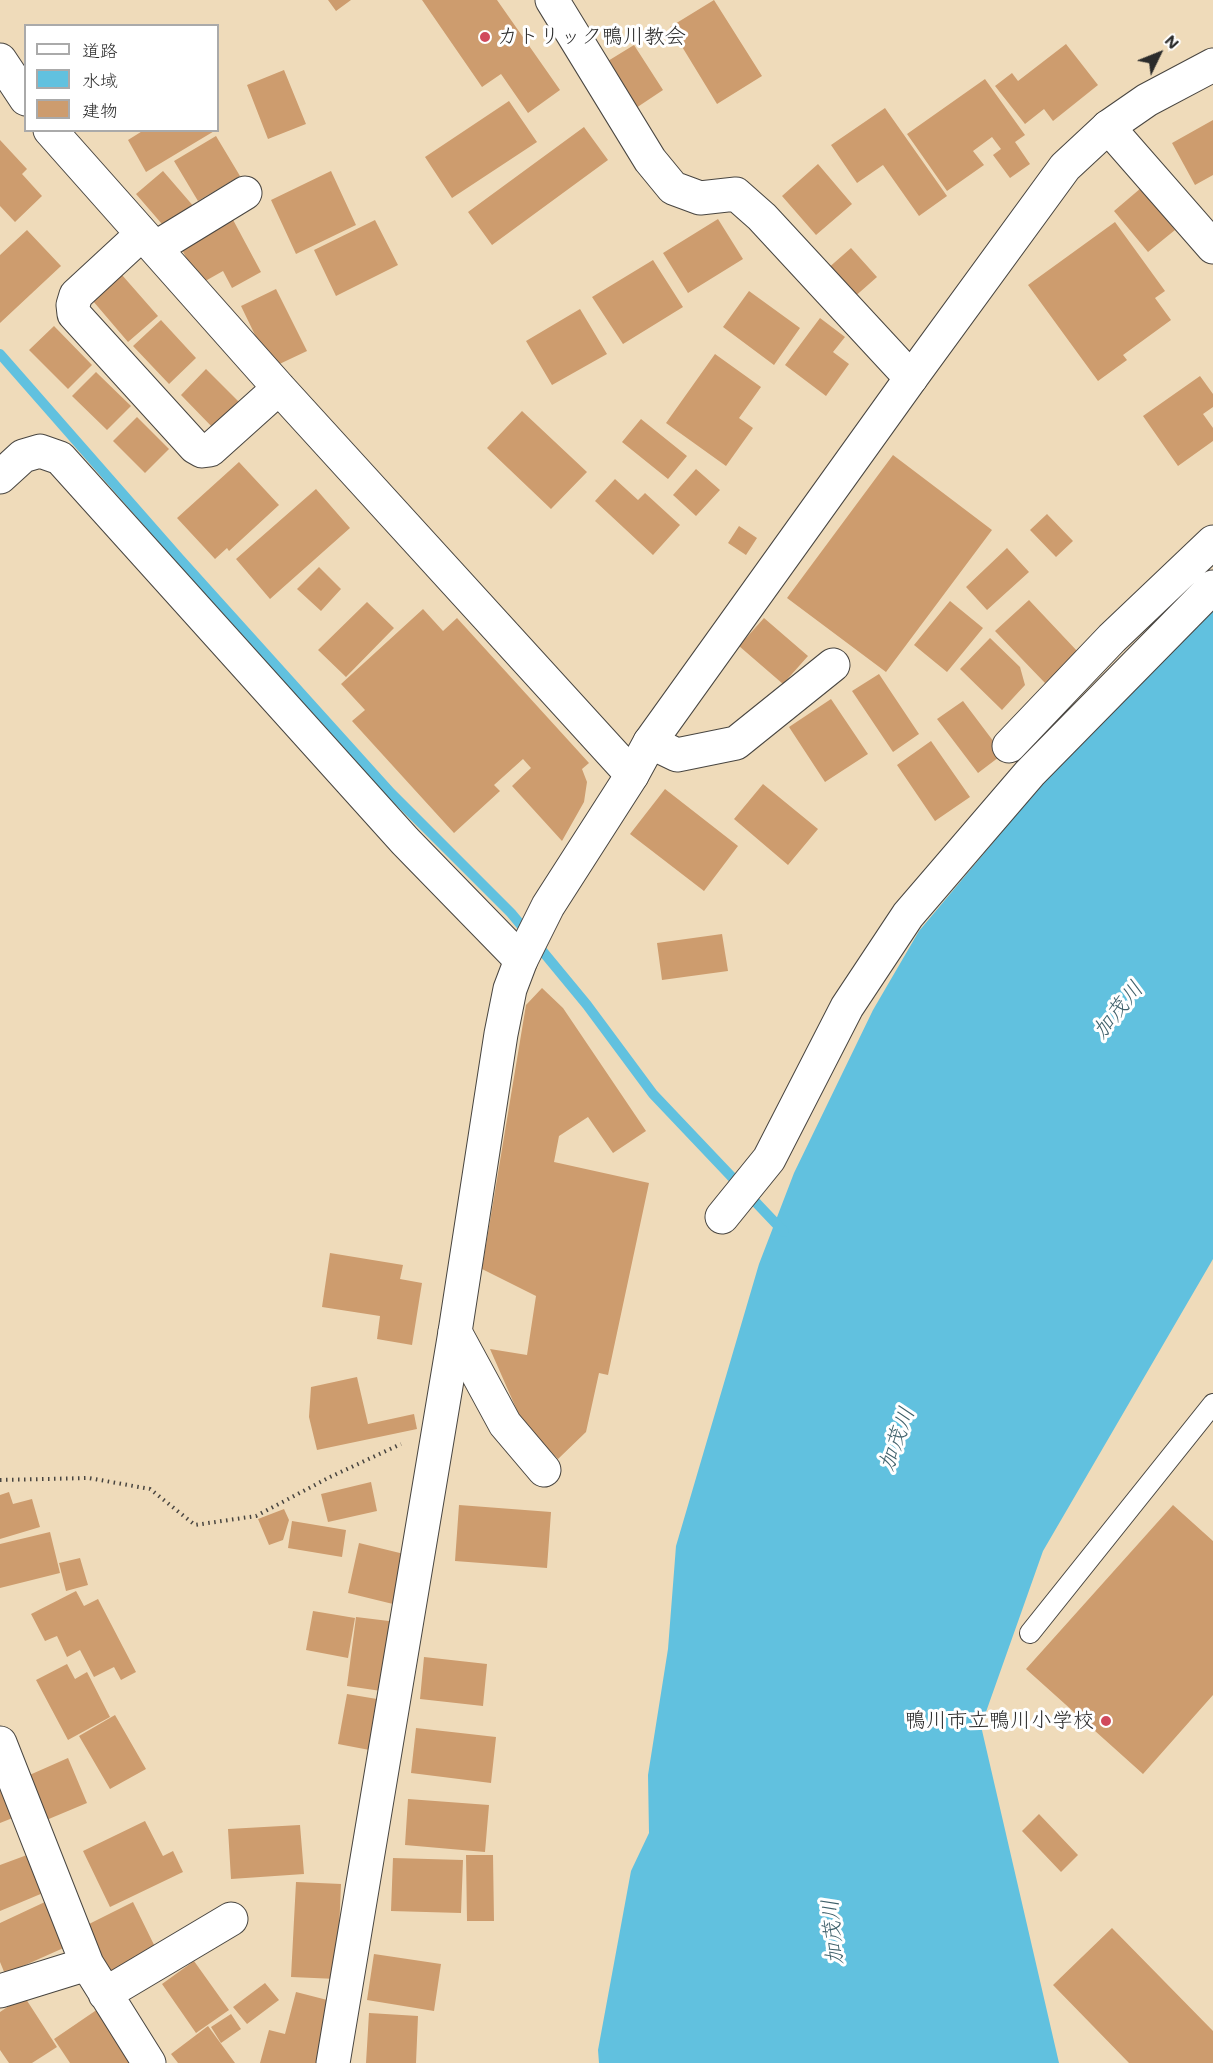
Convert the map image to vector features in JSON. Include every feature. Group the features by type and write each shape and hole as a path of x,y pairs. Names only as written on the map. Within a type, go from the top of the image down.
{"street":[{"path":"552,0 650,160 672,188 700,198 736,194 762,217 910,378"},
{"path":"0,60 24,96"},
{"path":"333,2063 455,1332 501,1034 510,989 521,960 548,906 632,775 650,742 910,378 974,294 1065,167 1108,126 1147,100 1213,65"},
{"path":"1108,126 1213,247"},
{"path":"52,132 279,388 632,775"},
{"path":"245,193 148,241 76,295 73,305 74,314 195,447 202,451 210,450 279,388"},
{"path":"0,477 22,456 40,451 60,458 405,841 521,960"},
{"path":"1009,746 1112,638 1213,542"},
{"path":"722,1217 769,1159 847,1007 908,915 1030,774 1213,587"},
{"path":"650,742 677,755 736,743 833,665"},
{"path":"455,1332 505,1424 544,1470"},
{"path":"0,1743 87,1964 149,2063"},
{"path":"105,1994 231,1919"},
{"path":"0,1991 87,1964"}],"lane":[{"path":"1030,1633 1213,1404"}],"path":[{"path":"0,1480 89,1478 150,1489 195,1525 256,1516 330,1477 439,1426"}],"water":[{"name":"加茂川","path":"1213,598 1213,1259 1043,1551 981,1726 1059,2063 599,2063 598,2050 631,1871 649,1833 648,1775 668,1649 676,1546 759,1264 794,1173 873,1010 919,931 1150,655"}],"building":[{"path":"328,0 351,0 336,11"},
{"name":"カトリック鴨川教会","path":"422,0 497,0 560,90 528,113 501,74 482,87"},
{"path":"714,0 762,76 717,104 670,27"},
{"path":"1066,44 1098,85 1053,121 1044,109 1025,124 995,86 1012,73 1018,81"},
{"path":"634,45 663,90 633,110 603,64"},
{"path":"284,70 306,124 268,139 247,85"},
{"path":"985,79 1025,135 1015,142 1030,164 1010,178 993,155 1001,149 992,137 973,151 984,165 947,191 907,134"},
{"path":"509,101 537,142 452,198 425,157"},
{"path":"885,108 947,196 919,216 883,165 857,183 831,145"},
{"path":"1213,120 1213,175 1195,185 1172,143"},
{"path":"584,127 608,160 492,245 468,212"},
{"path":"141,132 213,132 146,172 128,140"},
{"path":"216,136 240,176 198,201 174,161"},
{"path":"0,140 27,169 22,174 42,196 15,222 0,206"},
{"path":"818,164 852,204 816,235 782,196"},
{"path":"163,171 195,208 168,231 136,194"},
{"path":"331,171 356,225 296,254 271,200"},
{"path":"1141,188 1175,230 1148,252 1114,211"},
{"path":"231,216 261,272 232,288 223,271 200,284 179,244"},
{"path":"718,219 743,259 688,293 663,253"},
{"path":"375,220 398,265 336,296 314,250"},
{"path":"1115,222 1165,291 1155,298 1171,320 1123,355 1127,360 1098,381 1028,285"},
{"path":"27,230 61,266 0,323 0,255"},
{"path":"851,248 877,277 852,299 826,270"},
{"path":"653,260 683,307 623,344 592,297"},
{"path":"122,275 158,316 128,342 93,301"},
{"path":"276,289 307,351 271,368 241,306"},
{"path":"749,291 800,328 774,365 723,327"},
{"path":"580,309 607,354 552,385 526,341"},
{"path":"820,318 845,337 833,352 849,364 826,396 785,365"},
{"path":"161,320 196,358 169,384 133,346"},
{"path":"54,326 92,365 68,389 29,350"},
{"path":"715,354 761,387 739,418 753,428 726,466 666,423"},
{"path":"206,369 241,404 215,430 181,395"},
{"path":"96,372 131,406 107,430 72,396"},
{"path":"1200,376 1213,394 1213,407 1203,414 1213,428 1213,441 1178,466 1143,416"},
{"path":"522,411 587,472 551,509 487,448"},
{"path":"137,417 169,449 145,473 113,441"},
{"path":"641,419 687,456 668,479 622,442"},
{"path":"893,455 992,530 886,672 787,598"},
{"path":"239,462 279,505 229,551 227,548 215,559 177,518"},
{"path":"696,469 720,490 696,516 673,495"},
{"path":"615,479 638,500 645,493 680,525 653,555 595,501"},
{"path":"316,489 350,528 270,599 236,559"},
{"path":"1047,514 1073,541 1056,557 1030,530"},
{"path":"739,526 757,538 746,555 728,543"},
{"path":"1007,548 1029,572 987,610 966,587"},
{"path":"319,567 341,589 321,611 297,589"},
{"path":"1029,600 1078,652 1045,683 995,631"},
{"path":"950,601 983,628 947,672 914,645"},
{"path":"367,602 394,628 346,677 318,650"},
{"path":"423,609 443,631 457,618 589,763 582,769 587,782 584,802 562,841 512,786 531,768 523,759 494,785 500,791 454,833 352,721 365,710 341,684"},
{"path":"764,618 808,656 783,684 739,646"},
{"path":"990,638 1020,667 1025,685 1002,710 960,669"},
{"path":"879,674 919,734 893,752 852,691"},
{"path":"831,699 868,754 825,782 789,727"},
{"path":"963,701 1003,754 978,773 937,719"},
{"path":"931,741 970,797 935,821 897,765"},
{"path":"763,784 818,829 788,865 734,819"},
{"path":"665,789 738,846 704,891 630,834"},
{"path":"722,934 728,971 662,980 657,943"},
{"path":"542,988 563,1008 646,1131 613,1153 588,1117 559,1136 554,1162 649,1183 608,1375 599,1373 586,1432 558,1459 523,1424 490,1349 527,1355 536,1296 482,1269 526,1005"},
{"path":"330,1253 403,1265 400,1279 422,1283 412,1345 377,1339 380,1316 322,1307"},
{"path":"357,1377 368,1424 414,1414 417,1429 317,1450 309,1417 311,1387"},
{"path":"371,1482 377,1511 328,1522 321,1494"},
{"path":"9,1492 13,1504 32,1499 40,1527 0,1539 0,1495"},
{"path":"459,1505 551,1512 547,1568 455,1561"},
{"path":"1173,1505 1213,1541 1213,1695 1143,1774 1026,1669"},
{"path":"284,1509 289,1520 283,1540 269,1545 258,1519"},
{"path":"292,1521 346,1530 342,1557 288,1548"},
{"path":"50,1532 60,1573 0,1588 0,1544"},
{"path":"359,1543 404,1554 393,1604 348,1593"},
{"path":"80,1558 88,1585 66,1591 59,1563"},
{"path":"76,1591 84,1606 98,1599 136,1672 121,1680 114,1667 94,1677 80,1650 67,1657 57,1636 45,1641 31,1614"},
{"path":"313,1611 355,1618 348,1658 306,1650"},
{"path":"356,1617 397,1622 388,1692 347,1686"},
{"path":"424,1657 487,1664 483,1706 420,1699"},
{"path":"67,1664 75,1679 87,1672 110,1717 68,1740 36,1680"},
{"path":"347,1694 389,1701 380,1752 338,1744"},
{"path":"115,1715 146,1769 110,1789 79,1736"},
{"path":"416,1728 496,1737 491,1783 411,1773"},
{"path":"68,1758 87,1803 44,1821 25,1777"},
{"path":"0,1778 15,1817 0,1823"},
{"path":"408,1799 489,1805 485,1852 405,1845"},
{"path":"1039,1814 1078,1855 1061,1872 1022,1831"},
{"path":"145,1821 163,1856 173,1851 183,1872 110,1907 83,1851"},
{"path":"300,1825 304,1874 231,1879 228,1829"},
{"path":"27,1855 43,1893 0,1911 0,1865"},
{"path":"466,1855 493,1855 494,1921 467,1921"},
{"path":"393,1858 463,1860 461,1913 391,1911"},
{"path":"296,1882 341,1884 337,1979 291,1977"},
{"path":"47,1901 68,1946 5,1974 0,1962 0,1923"},
{"path":"133,1902 160,1957 113,1981 85,1926"},
{"path":"1112,1928 1213,2031 1213,2063 1129,2063 1053,1985"},
{"path":"374,1954 441,1964 434,2011 367,2000"},
{"path":"194,1961 229,2010 196,2033 162,1984"},
{"path":"265,1983 279,2000 247,2024 233,2007"},
{"path":"296,1992 339,2003 324,2063 260,2063 269,2030 285,2034"},
{"path":"24,1996 57,2047 32,2063 9,2063 0,2050 0,2012"},
{"path":"98,2009 135,2063 70,2063 54,2039"},
{"path":"369,2013 418,2016 416,2063 366,2063"},
{"path":"231,2014 241,2029 221,2043 211,2027"},
{"path":"208,2026 235,2063 178,2063 171,2054"}],"waterway":[{"path":"0,354 179,558 391,793 511,913 587,1005 653,1094 784,1232"}],"place":[{"name":"カトリック鴨川教会","path":"485,37"},
{"name":"鴨川市立鴨川小学校","path":"1106,1721"}]}
